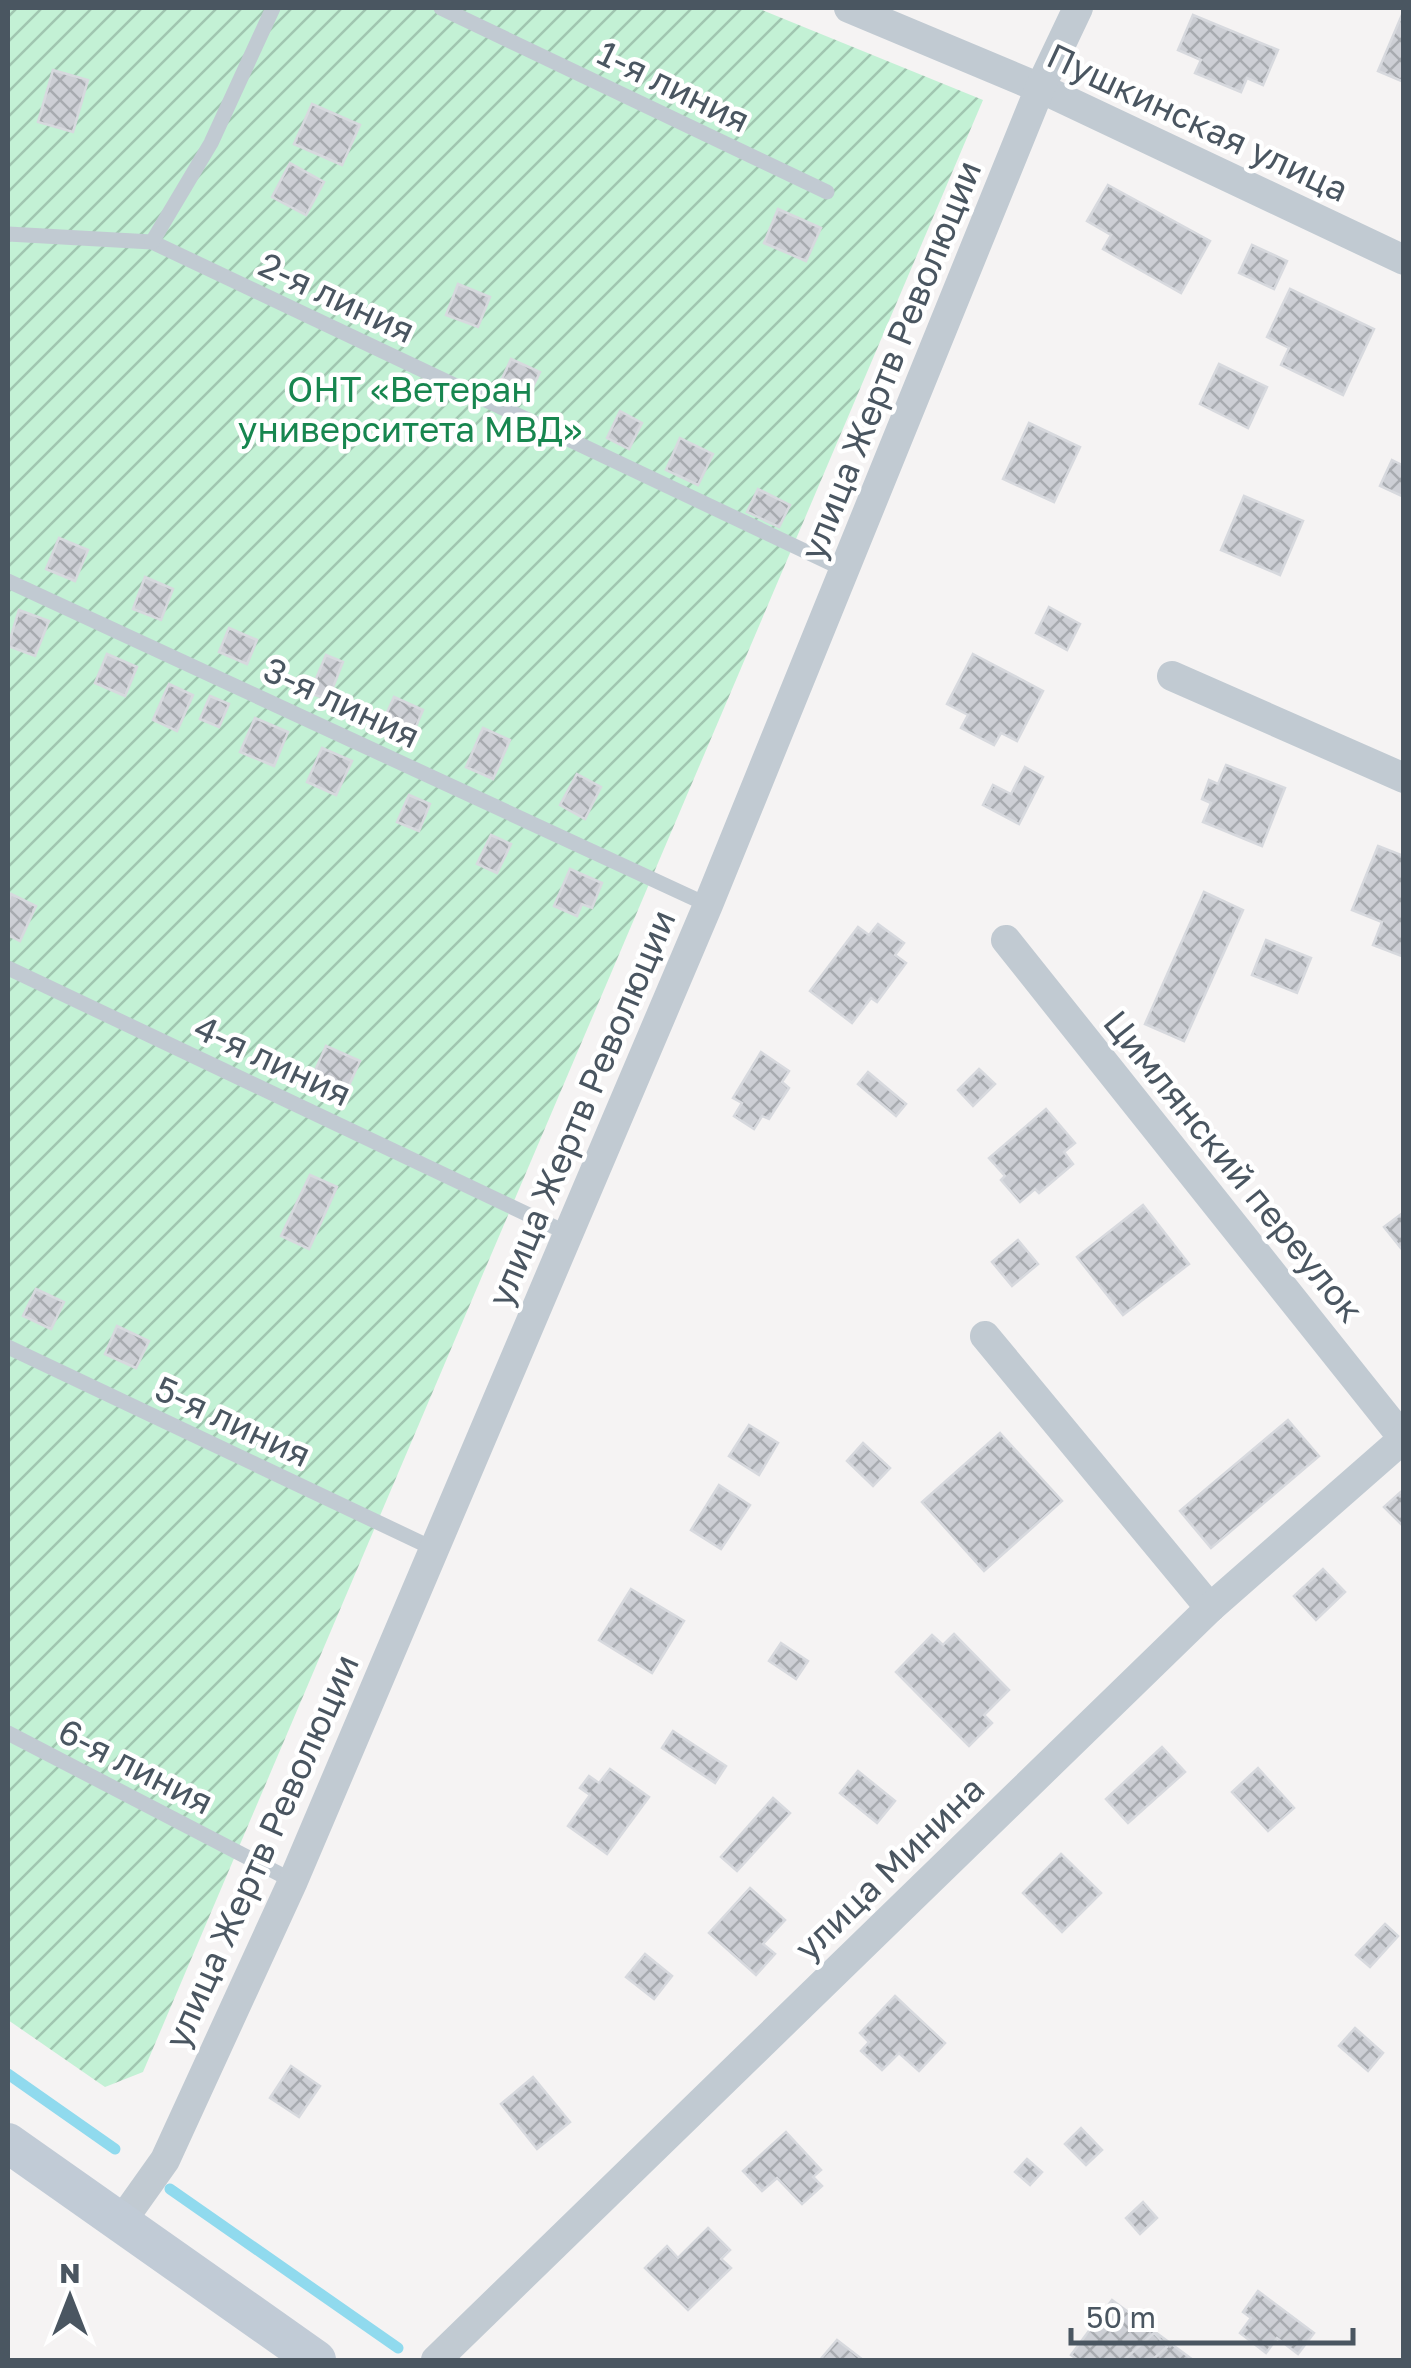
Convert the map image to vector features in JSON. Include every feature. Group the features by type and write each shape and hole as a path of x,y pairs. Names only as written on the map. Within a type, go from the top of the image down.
{"main road":[{"path":"8,2143 316,2360"}],"street":[{"name":"Пушкинская улица","path":"849,8 1040,88 1404,260"},
{"name":"улица Жертв Революции","path":"121,2222 166,2160 292,1881 708,905 1040,88 1078,8"},
{"path":"1172,676 1404,778"},
{"name":"Цимлянский переулок","path":"1006,940 1403,1438"},
{"path":"986,1336 1210,1608"},
{"name":"улица Минина","path":"436,2360 1210,1608 1403,1438"}],"lane":[{"path":"152,242 211,143 272,8"},
{"name":"1-я линия","path":"442,8 828,192"},
{"name":"2-я линия","path":"8,234 152,242 845,570"},
{"name":"3-я линия","path":"8,580 708,905"},
{"name":"4-я линия","path":"8,968 569,1234"},
{"name":"5-я линия","path":"8,1347 432,1548"},
{"name":"6-я линия","path":"8,1733 292,1881"}],"green space":[{"name":"ОНТ «Ветеран университета МВД»","path":"8,8 757,8 983,100 143,2072 105,2087 8,2020"}],"building":[{"path":"1404,10 1404,82 1378,71"},
{"path":"1193,15 1278,50 1263,85 1247,78 1241,92 1195,73 1201,60 1178,50"},
{"path":"53,70 88,80 73,132 38,122"},
{"path":"312,104 360,125 342,165 294,144"},
{"path":"290,163 324,182 306,215 272,197"},
{"path":"1108,185 1210,241 1181,293 1103,249 1111,235 1087,221"},
{"path":"778,209 821,228 806,261 764,243"},
{"path":"1252,245 1287,261 1274,289 1239,273"},
{"path":"458,284 490,297 478,327 446,315"},
{"path":"1290,289 1374,329 1343,395 1281,365 1289,348 1267,337"},
{"path":"511,359 540,372 530,393 501,381"},
{"path":"1219,364 1267,387 1248,428 1200,404"},
{"path":"620,411 642,423 629,449 607,438"},
{"path":"1029,423 1080,447 1054,502 1003,479"},
{"path":"680,438 713,454 698,485 666,470"},
{"path":"1392,460 1404,466 1402,496 1380,486"},
{"path":"758,489 790,505 779,527 747,512"},
{"path":"1244,496 1303,521 1280,575 1221,550"},
{"path":"59,538 88,550 75,581 46,569"},
{"path":"145,577 173,589 161,620 133,609"},
{"path":"1049,607 1080,624 1067,650 1036,633"},
{"path":"19,610 49,621 35,656 8,646"},
{"path":"229,628 257,640 247,664 219,652"},
{"path":"107,654 137,667 125,696 95,683"},
{"path":"973,654 1043,691 1017,741 1001,733 994,745 961,728 968,715 947,704"},
{"path":"326,655 343,662 328,700 310,693"},
{"path":"169,684 193,695 177,731 153,720"},
{"path":"210,696 229,704 219,727 200,719"},
{"path":"394,697 423,710 411,738 381,726"},
{"path":"255,718 288,732 274,766 240,752"},
{"path":"483,728 510,740 493,779 466,767"},
{"path":"322,748 352,761 336,795 307,782"},
{"path":"1226,765 1285,788 1262,846 1203,822 1211,803 1202,799 1209,780 1218,784"},
{"path":"1025,767 1043,777 1019,824 983,805 993,785 1011,794"},
{"path":"577,774 601,787 585,819 560,805"},
{"path":"409,795 430,804 419,831 397,822"},
{"path":"491,835 511,844 497,873 477,864"},
{"path":"1378,846 1404,856 1404,957 1373,945 1382,922 1352,910"},
{"path":"570,869 602,883 592,908 582,904 577,916 554,906"},
{"path":"1204,892 1243,910 1184,1041 1145,1024"},
{"path":"11,894 36,906 20,941 8,935"},
{"path":"878,924 904,943 895,955 906,963 877,1002 871,998 852,1023 810,991 858,927 869,935"},
{"path":"1266,940 1311,958 1297,993 1252,975"},
{"path":"326,1046 360,1061 346,1092 312,1077"},
{"path":"761,1052 789,1071 782,1082 789,1088 769,1119 762,1116 754,1129 734,1116 742,1103 733,1098"},
{"path":"979,1069 995,1084 973,1106 958,1090"},
{"path":"868,1072 906,1104 896,1116 858,1084"},
{"path":"1046,1109 1075,1143 1064,1152 1073,1164 1039,1193 1035,1189 1020,1202 989,1158"},
{"path":"310,1175 337,1187 309,1249 281,1236"},
{"path":"1143,1205 1189,1264 1123,1315 1077,1257"},
{"path":"1404,1212 1404,1252 1384,1227"},
{"path":"1018,1240 1038,1264 1012,1286 992,1262"},
{"path":"36,1289 64,1302 51,1329 23,1316"},
{"path":"117,1326 149,1341 136,1368 105,1354"},
{"path":"1288,1420 1319,1456 1211,1548 1180,1511"},
{"path":"749,1425 778,1443 759,1475 729,1456"},
{"path":"1000,1433 1062,1501 984,1571 922,1502"},
{"path":"863,1443 890,1468 873,1486 847,1461"},
{"path":"719,1485 750,1505 721,1549 691,1530"},
{"path":"1404,1489 1404,1527 1384,1507"},
{"path":"1323,1569 1345,1592 1316,1620 1294,1596"},
{"path":"631,1589 684,1621 652,1673 599,1640"},
{"path":"954,1634 1009,1690 984,1715 992,1723 969,1746 896,1672 932,1635 943,1645"},
{"path":"781,1643 808,1661 796,1679 769,1661"},
{"path":"673,1731 726,1766 715,1783 662,1748"},
{"path":"1162,1747 1185,1772 1128,1823 1106,1799"},
{"path":"1258,1768 1294,1808 1268,1831 1232,1792"},
{"path":"610,1769 649,1797 607,1854 568,1826 590,1795 580,1788 589,1776 599,1783"},
{"path":"858,1771 895,1801 877,1823 840,1793"},
{"path":"773,1798 790,1813 737,1871 721,1857"},
{"path":"1061,1854 1101,1893 1062,1932 1023,1893"},
{"path":"750,1888 785,1920 763,1944 775,1954 756,1975 709,1933"},
{"path":"1385,1924 1398,1936 1370,1967 1356,1955"},
{"path":"645,1954 672,1976 654,1999 626,1977"},
{"path":"895,1996 945,2043 919,2071 899,2053 882,2070 861,2051 869,2042 860,2033"},
{"path":"1355,2028 1383,2053 1368,2071 1339,2046"},
{"path":"291,2066 320,2086 299,2117 270,2098"},
{"path":"533,2077 570,2122 537,2149 501,2104"},
{"path":"1081,2128 1102,2150 1086,2165 1065,2144"},
{"path":"786,2132 821,2170 813,2177 822,2186 802,2204 777,2178 762,2191 743,2171"},
{"path":"1027,2159 1042,2172 1030,2185 1015,2172"},
{"path":"1143,2202 1157,2218 1140,2234 1126,2218"},
{"path":"708,2228 730,2250 721,2259 731,2268 688,2310 645,2268 667,2246 678,2258"},
{"path":"1258,2291 1314,2333 1298,2354 1277,2338 1266,2353 1240,2333 1251,2318 1243,2312"},
{"path":"1112,2300 1193,2360 1078,2360 1071,2355"},
{"path":"1154,2333 1167,2347 1152,2360 1126,2358"},
{"path":"837,2340 863,2360 820,2360"}],"waterway":[{"path":"8,2074 115,2149"},
{"path":"170,2189 398,2348"}]}
